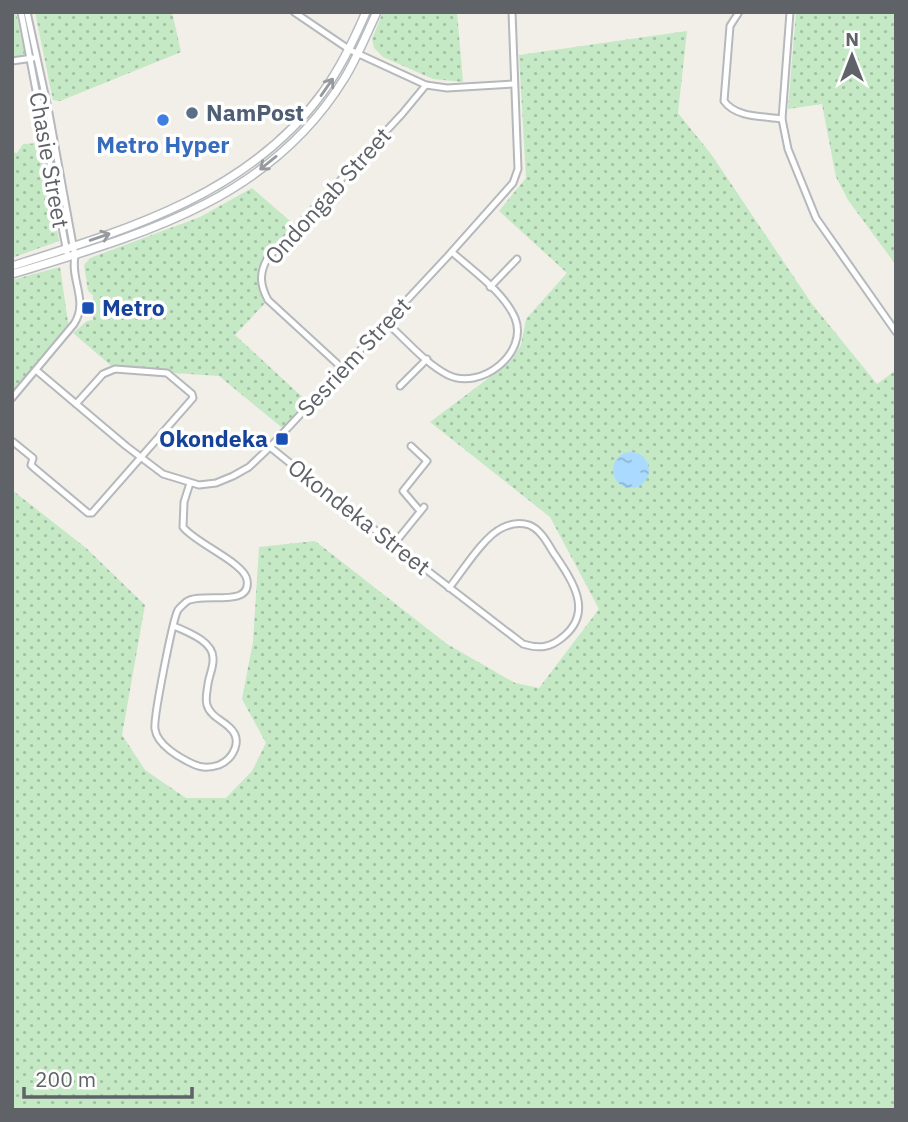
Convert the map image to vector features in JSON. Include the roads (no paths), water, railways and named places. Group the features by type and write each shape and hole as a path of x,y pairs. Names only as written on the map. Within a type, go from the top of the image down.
{"main road":[{"path":"12,266 165,214 236,175 303,117 323,93 350,50 366,12"},
{"path":"12,274 72,259 158,227 189,214 248,179 310,124 342,81 377,12"}],"street":[{"name":"Chasie Street","path":"21,12 34,58"},
{"name":"Chasie Street","path":"12,398 74,324 81,310 27,12"},
{"path":"294,12 350,50 426,85 447,88 513,84"},
{"name":"Sesriem Street","path":"190,484 216,483 250,467 507,192 516,176 518,158 512,12"},
{"path":"738,12 730,26 724,101 740,113 782,119"},
{"path":"790,12 782,119 788,149 816,218 896,332"},
{"path":"12,61 34,58"},
{"name":"Ondongab Street","path":"342,368 268,300 261,285 262,268 267,259 426,85"},
{"path":"387,323 448,375 471,379 484,375 507,358 516,340 516,322 510,308 452,252"},
{"path":"490,286 517,259"},
{"path":"400,386 427,359"},
{"path":"36,370 163,474 190,484 184,502 183,527 190,536 243,571 248,582 240,596 200,597 184,603 178,610 174,626 155,720 158,740 194,765 214,766 231,757 236,748 236,740 230,727 211,713 207,706 207,690 214,657 203,641 174,626"},
{"path":"12,441 33,458 33,467 88,513 95,512 193,398 173,377 162,372 108,370 76,404"},
{"path":"394,544 422,509 402,491 430,463 411,446"},
{"name":"Okondeka Street","path":"270,447 449,588 523,644 537,649 559,640 572,630 578,617 579,601 574,585 541,534 530,525 509,525 493,534 449,588"}],"water":[{"path":"631,452 644,457 649,470 644,483 631,488 618,483 613,470 618,457"}],"place":[{"name":"NamPost","path":"192,113"},
{"name":"Metro Hyper","path":"163,120"},
{"name":"Metro","path":"88,308"},
{"name":"Okondeka","path":"282,439"}]}
